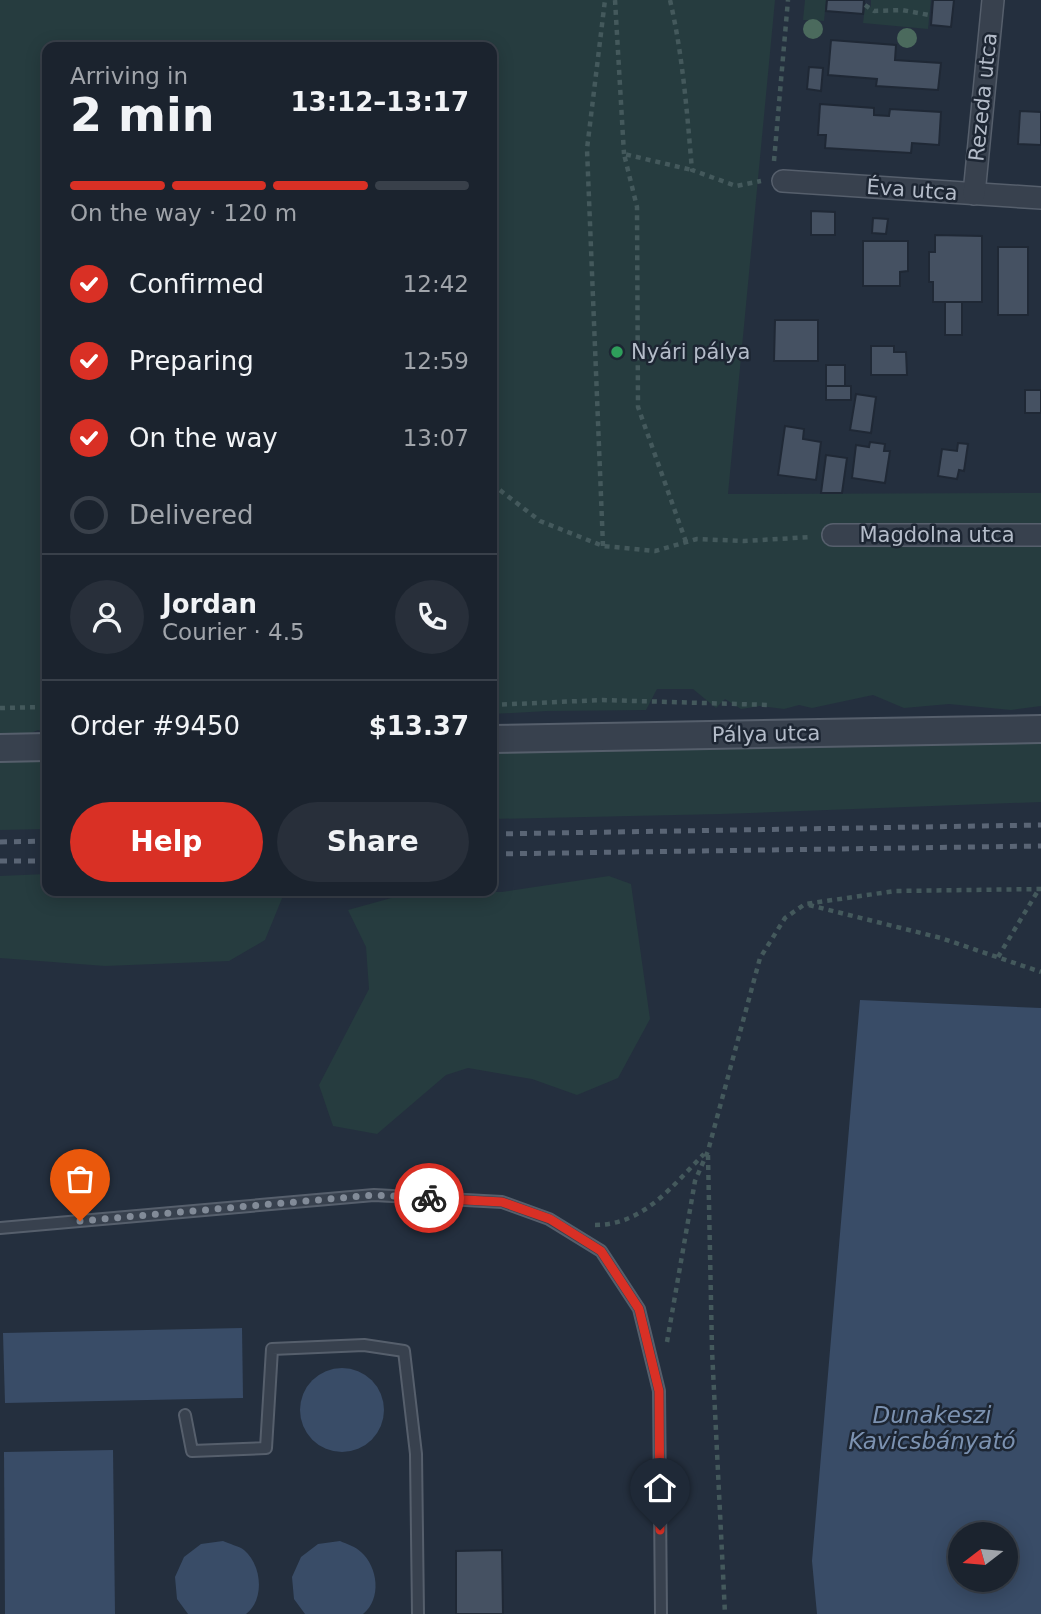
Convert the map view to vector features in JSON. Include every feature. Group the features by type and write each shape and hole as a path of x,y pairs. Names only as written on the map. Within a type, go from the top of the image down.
{"street":[{"name":"Rezeda utca","path":"974,194 993,0"},
{"name":"Éva utca","path":"778,180 1041,198"},
{"name":"Magdolna utca","path":"833,535 1041,536"},
{"name":"Pálya utca","path":"497,739 1041,729"},
{"path":"0,748 42,747"}],"lane":[{"path":"0,1228 374,1195 502,1202 550,1219 601,1251 639,1309 659,1391 662,1614"},
{"path":"185,1415 192,1451 266,1448 272,1349 364,1345 404,1351 416,1454 418,1614"}],"path":[{"path":"603,546 587,149 605,0"},
{"path":"615,0 624,154 637,207 638,407 686,542"},
{"path":"670,0 685,90 692,170"},
{"path":"624,154 692,170 736,186 778,180 789,0"},
{"path":"864,5 874,11 902,10 929,15"},
{"path":"497,488 540,521 603,546 655,551 697,539 744,541 833,535"},
{"path":"0,708 42,708"},
{"path":"659,1391 695,1181 708,1151 760,958 785,918 805,904 895,891 1040,889"},
{"path":"998,957 1040,889"},
{"path":"805,904 941,938 1041,972"},
{"path":"550,1219 583,1225 611,1225 635,1217 656,1202 708,1151"},
{"path":"708,1151 712,1350 725,1614"}],"green space":[{"name":"Nyári pálya","path":"0,0 775,0 728,494 1041,493 1041,706 1011,710 949,704 904,708 873,695 812,708 799,705 784,709 760,706 741,709 725,699 716,708 693,689 657,689 646,710 497,714 497,42 42,42 42,731 38,730 24,736 0,736"},
{"path":"805,0 826,0 824,21 803,20"},
{"path":"871,0 931,0 928,29 863,23 865,7 871,7"},
{"path":"1041,736 1041,802 497,819 497,741"},
{"path":"42,755 42,829 0,830 0,757"},
{"path":"42,874 42,896 283,896 265,940 229,961 105,966 0,958 0,876"},
{"path":"609,876 631,884 650,1019 618,1078 577,1095 532,1079 468,1068 446,1075 377,1134 333,1126 319,1085 369,989 366,947 348,910 399,896 497,896 497,892"}],"water":[{"name":"Dunakeszi Kavicsbányató","path":"860,1000 1041,1008 1041,1614 817,1614 812,1561"},
{"path":"242,1328 243,1398 5,1403 3,1333"},
{"path":"342,1368 358,1371 372,1380 381,1394 384,1410 381,1426 372,1440 358,1449 342,1452 326,1449 312,1440 303,1426 300,1410 303,1394 312,1380 326,1371"},
{"path":"113,1450 115,1614 5,1614 4,1452"},
{"path":"223,1541 244,1550 255,1564 259,1582 256,1600 246,1614 188,1614 177,1599 175,1577 184,1557 201,1544"},
{"path":"340,1541 359,1550 367,1558 376,1583 373,1600 363,1614 305,1614 294,1599 292,1577 301,1557 318,1544"}],"building":[{"path":"827,0 864,0 863,14 826,11"},
{"path":"933,0 954,0 951,27 931,25"},
{"path":"831,40 896,45 895,60 941,63 938,90 876,86 877,79 828,75"},
{"path":"809,67 823,68 821,91 807,89"},
{"path":"820,104 874,108 874,115 889,116 890,109 941,112 939,145 912,143 911,153 825,148 826,135 818,135"},
{"path":"1020,111 1041,112 1041,145 1018,144"},
{"path":"811,211 835,212 835,235 811,235"},
{"path":"873,218 888,219 886,234 872,233"},
{"path":"935,235 982,236 982,302 933,302 933,282 929,282 929,252 935,252"},
{"path":"863,241 908,241 908,271 900,272 900,286 863,286"},
{"path":"998,247 1028,247 1028,315 998,315"},
{"path":"945,302 962,302 962,335 945,335"},
{"path":"775,320 818,320 818,361 774,361"},
{"path":"871,346 894,346 894,352 906,352 907,375 871,375"},
{"path":"826,365 845,365 845,386 826,386"},
{"path":"826,386 851,386 851,400 826,400"},
{"path":"1025,390 1041,390 1041,413 1025,413"},
{"path":"856,394 876,397 871,433 850,430"},
{"path":"785,426 804,429 803,439 821,442 816,480 778,475"},
{"path":"870,442 885,444 884,451 890,451 885,483 852,478 856,445 869,447"},
{"path":"958,443 968,444 964,471 959,470 957,479 938,476 942,449 957,451"},
{"path":"826,455 847,458 842,493 821,493"},
{"path":"502,1550 503,1614 456,1614 456,1551"}],"railway":[{"path":"497,834 1041,825"},
{"path":"0,842 42,841"},
{"path":"497,854 1041,846"},
{"path":"0,861 42,861"}],"way so far":[{"path":"80,1221 374,1195 429,1198"}],"place":[{"name":"Nyári pálya","path":"617,352"}],"route":[{"path":"429,1198 502,1202 550,1219 601,1251 639,1309 659,1391 660,1530"}]}
